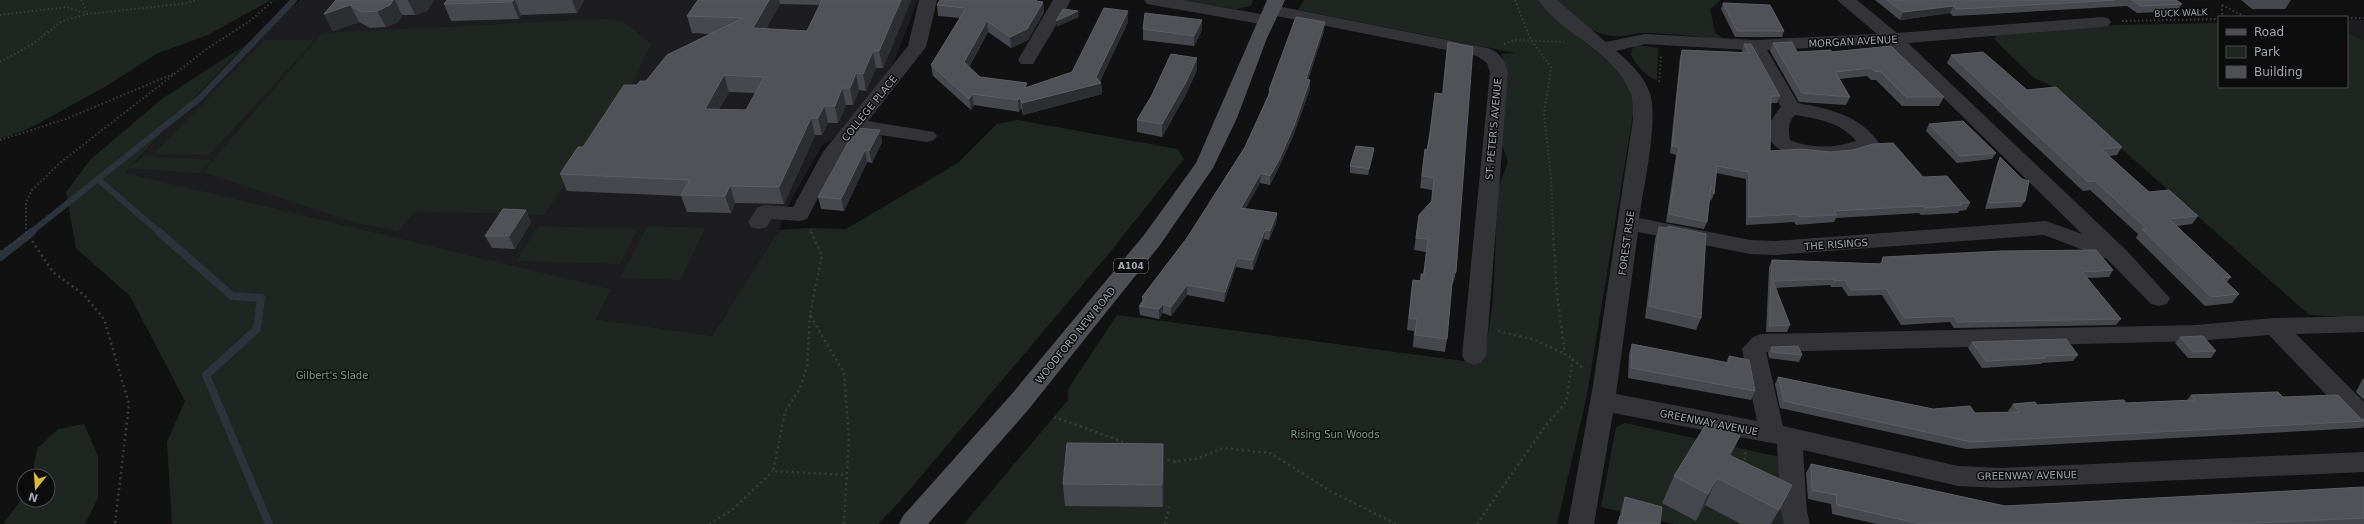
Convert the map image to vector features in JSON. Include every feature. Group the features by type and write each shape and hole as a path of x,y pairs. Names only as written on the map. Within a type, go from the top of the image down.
{"main road":[{"name":"WOODFORD NEW ROAD","path":"912,524 1019,403 1152,240 1177,206 1206,164 1217,142 1271,10"}],"street":[{"name":"COLLEGE PLACE","path":"801,212 830,156 909,60 917,46 928,0"},
{"path":"1027,60 1062,0"},
{"path":"1153,0 1271,10 1483,52"},
{"name":"FOREST RISE","path":"1547,0 1597,43 1634,80 1642,96 1643,119 1629,223 1581,524"},
{"name":"THE RISINGS","path":"1846,0 1894,38 2118,255 2159,298"},
{"name":"MORGAN AVENUE","path":"1597,43 1645,38 1755,45 1894,38 2102,22"},
{"path":"1755,45 1791,108"},
{"name":"ST. PETER'S AVENUE","path":"1474,356 1475,327 1499,72 1495,60 1483,52"},
{"path":"854,125 926,136"},
{"path":"2046,228 2056,195"},
{"path":"759,222 765,212 801,212"},
{"name":"THE RISINGS","path":"1629,223 1750,247 1775,248 2046,228 2118,255"},
{"path":"1797,524 1780,436 1754,361 1754,349 1761,343 2196,333 2274,326 2364,324"},
{"path":"2274,326 2364,418"},
{"name":"GREENWAY AVENUE","path":"1603,393 1746,430 1780,436 1958,476 2001,478 2364,462"}],"path":[{"path":"81,0 88,14"},
{"path":"0,62 33,44 62,21 88,14 181,4 198,0"},
{"path":"115,524 129,404 104,319 84,295 53,272 26,235 26,202 32,190 60,162 208,48 250,21 274,0"},
{"path":"1515,0 1531,40 1551,67 1544,114 1551,178 1554,264 1565,354 1603,393"},
{"path":"2222,16 2222,5 2243,16"},
{"path":"0,14 67,7 88,14"},
{"path":"2348,18 2364,18"},
{"name":"BUCK WALK","path":"2144,21 2218,19"},
{"path":"1483,52 1515,40 1597,43"},
{"path":"0,140 22,135 75,115 129,90 177,72"},
{"path":"709,524 732,510 772,471 785,412 800,388 807,367 810,315 822,255 805,220 809,215 801,212"},
{"path":"0,252 26,235"},
{"path":"810,315 844,373 849,437 844,524"},
{"path":"1475,327 1515,333 1573,358 1566,402 1543,429 1477,524"},
{"path":"1054,417 1068,423 1112,435 1138,448"},
{"path":"1742,468 1746,461 1746,430"},
{"path":"1159,458 1175,461 1196,459 1223,448 1238,448 1270,453 1332,492 1396,524"},
{"path":"1175,461 1175,466"},
{"path":"772,471 847,475"},
{"path":"1165,524 1169,507"}],"shaded area":[{"path":"300,0 918,0 895,59 872,98 832,140 822,145 788,206 779,230 712,336 596,319 611,289 125,173 241,48"},
{"path":"2348,20 2364,20 2364,40 2348,33"}],"green space":[{"path":"0,0 271,0 208,35 158,53 108,85 30,128 0,139"},
{"path":"1180,0 1253,0 1251,6 1235,9"},
{"name":"Rising Sun Woods","path":"1304,0 1540,0 1553,15 1575,35 1620,70 1629,87 1634,108 1587,395 1557,524 964,524 1068,400 1068,389 1117,315 1478,363 1484,361 1493,301 1498,189 1508,162 1498,134 1508,78 1501,54 1516,53 1298,10"},
{"path":"1557,0 1721,0 1710,9 1715,33 1724,39 1655,33 1619,36 1606,35 1590,29 1575,19"},
{"path":"605,19 624,22 651,44 634,80 544,215 415,211 398,231 356,223 203,172 322,33"},
{"path":"2218,23 2218,88 2348,88 2348,33 2364,40 2364,318 2309,315 2050,85 2034,78 1994,39 1996,37 1994,34 2116,25"},
{"path":"265,40 315,40 209,155 153,154"},
{"path":"1637,45 1658,48 1657,80 1645,73 1633,59 1631,55 1632,49"},
{"name":"Gilbert's Slade","path":"241,48 131,166 144,156 212,160 199,173 129,168 126,173 611,289 596,319 712,336 779,230 810,228 846,229 958,163 997,124 1018,120 1177,149 1184,159 1111,251 901,500 878,524 172,524 167,442 185,401 130,296 76,248 66,192 91,159 163,98"},
{"path":"538,226 638,229 619,264 517,261"},
{"path":"648,226 705,228 680,280 620,278"},
{"path":"1625,423 1789,459 1793,524 1674,524 1601,507 1616,427"},
{"path":"84,424 98,456 98,498 85,524 3,524 16,507 16,508 56,508 56,468 33,468 37,449 58,429"}],"building":[{"path":"336,0 393,0 390,5 377,11 362,12 350,5 324,14"},
{"path":"447,0 514,0 512,2 444,4"},
{"path":"698,0 769,0 753,28 807,31 822,0 901,0 879,51 873,51 863,74 856,73 850,88 842,88 835,106 824,106 818,118 811,118 779,187 730,186 725,196 681,195 690,180 560,174 578,147 583,147 624,85 637,85 640,81 646,81 667,55 743,18 687,16","holes":["724,75 764,77 746,110 705,109"]},
{"path":"940,0 1037,0 1036,1 1043,2 1027,29 1010,37 987,21 964,62 980,77 1027,83 1025,88 1072,72 1104,8 1128,11 1096,77 1101,83 1022,103 1020,97 1018,100 972,94 969,99 931,65 966,8 937,5"},
{"path":"1887,0 2114,0 1956,9 1953,6 1903,12"},
{"path":"2132,0 2176,0 2182,4 2141,6"},
{"path":"1723,3 1770,5 1784,31 1737,31"},
{"path":"1063,9 1078,11 1056,21"},
{"path":"1145,13 1202,20 1194,36 1143,29"},
{"path":"1296,17 1325,22 1306,79 1310,80 1294,126 1280,158 1270,176 1261,173 1241,208 1277,213 1270,231 1265,230 1253,260 1237,258 1225,292 1187,285 1171,307 1163,304 1159,309 1139,306 1145,298 1142,297 1187,238 1245,147 1271,90 1269,90"},
{"path":"1448,42 1473,47 1456,272 1453,272 1447,339 1415,335 1417,319 1409,318 1413,280 1421,281 1421,274 1424,274 1428,239 1416,238 1419,215 1432,201 1434,178 1422,176 1425,149 1427,150 1430,135 1435,93 1443,94"},
{"path":"1792,42 1797,52 1831,50 1831,52 1891,46 1944,97 1906,97 1880,71 1875,72 1871,68 1835,72 1850,97 1802,93 1773,43"},
{"path":"1744,44 1751,44 1780,96 1771,96 1770,151 1801,149 1830,152 1853,150 1873,144 1893,143 1923,177 1947,176 1970,203 1925,208 1923,206 1834,211 1837,215 1799,217 1797,214 1749,217 1749,172 1717,166 1714,194 1711,186 1707,222 1669,214 1679,147 1672,146 1682,50 1749,53"},
{"path":"1983,52 2027,90 2056,87 2122,147 2101,149 2149,192 2169,190 2198,216 2169,219 2231,277 2222,278 2239,294 2211,297 2142,229 2147,229 2095,181 2088,182 1951,55"},
{"path":"1171,54 1197,58 1186,82 1162,124 1137,120 1152,95"},
{"path":"1963,121 1996,153 1960,156 1929,124"},
{"path":"856,128 880,130 869,151 865,150 841,199 818,197"},
{"path":"1356,146 1374,148 1369,169 1350,166"},
{"path":"2000,157 2022,179 2029,181 2025,201 1988,203"},
{"path":"503,209 526,210 509,236 485,236"},
{"path":"1668,226 1706,234 1701,318 1649,306 1659,227 1668,228"},
{"path":"2096,250 2113,270 2082,272 2121,319 1958,322 1954,316 1905,318 1886,289 1851,290 1845,280 1834,281 1833,279 1773,281 1790,325 1769,326 1772,260 1882,264 1883,257 2001,251"},
{"path":"2203,336 2216,351 2193,352 2180,337"},
{"path":"2066,339 2078,355 2044,356 2046,358 1986,361 1972,342"},
{"path":"1632,344 1729,363 1729,356 1749,360 1755,391 1631,368"},
{"path":"1798,346 1802,355 1772,352 1771,347"},
{"path":"1778,377 1933,409 1970,406 1975,413 2019,412 2013,404 2035,402 2037,405 2124,400 2126,403 2195,400 2191,395 2278,392 2283,397 2338,395 2364,421 1971,442 1784,401"},
{"path":"1708,421 1740,436 1729,455 1792,485 1779,510 1717,478 1708,494 1674,476"},
{"path":"1067,443 1163,444 1162,485 1063,484"},
{"path":"1811,464 2005,506 2364,487 2364,518 2233,524 1921,524 1837,505 1836,495 1812,490"},
{"path":"1625,497 1662,507 1660,524 1618,524 1620,516 1622,517"}],"waterway":[{"path":"30,233 200,98 294,0"},
{"path":"99,180 160,233"},
{"path":"0,257 32,232"},
{"path":"159,232 232,296 261,298 257,329 206,375 269,524"}]}
